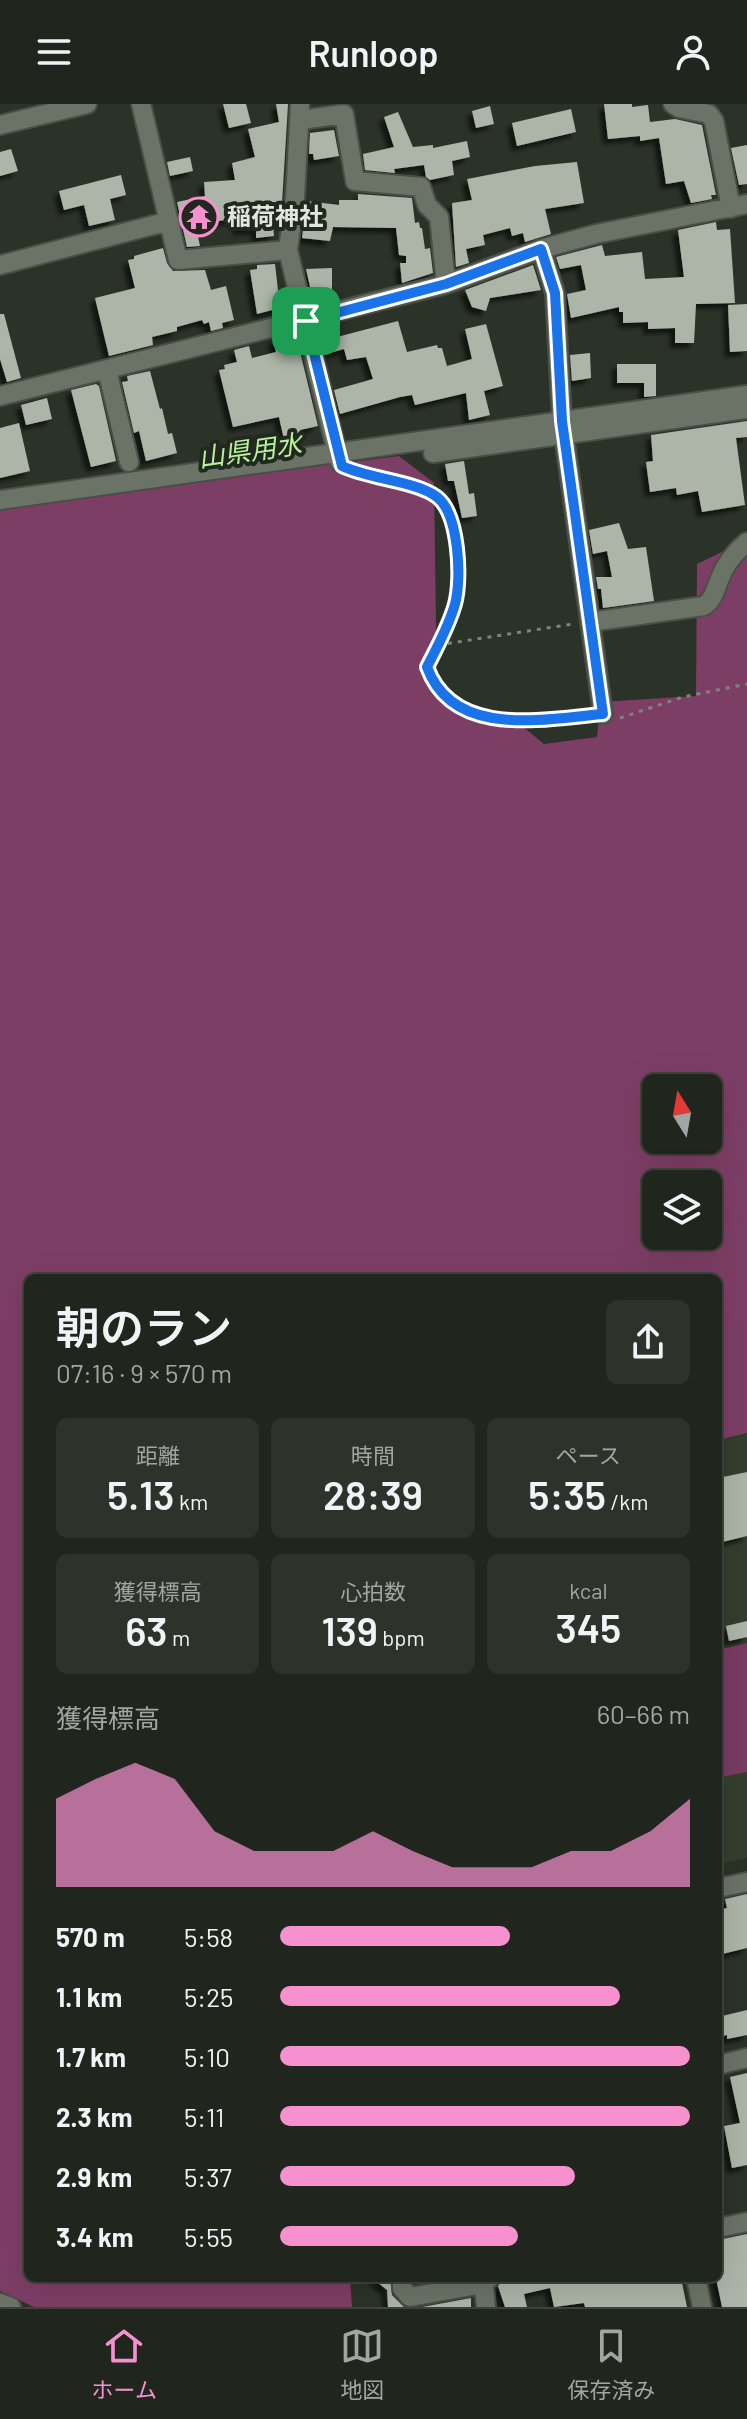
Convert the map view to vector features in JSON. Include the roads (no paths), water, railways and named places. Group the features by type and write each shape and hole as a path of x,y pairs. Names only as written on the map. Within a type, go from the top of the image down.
{"street":[{"path":"0,125 87,104"},
{"path":"141,104 178,260 288,250"},
{"path":"0,396 446,284 541,249 596,234 739,206 714,121 709,114 673,104"},
{"path":"338,456 288,250 295,198 300,112 344,114 355,181 421,187 427,205 439,217 446,284"},
{"path":"0,265 169,221"},
{"path":"541,249 555,293 563,429 603,714"},
{"path":"107,370 129,462"},
{"path":"433,453 747,395"},
{"path":"0,500 338,456 747,409"},
{"path":"590,622 704,606 712,600 721,575 735,551 747,542"},
{"path":"722,1887 747,1882"},
{"path":"722,2064 747,2058"},
{"path":"722,2227 747,2222"},
{"path":"402,2282 402,2288 410,2297 479,2282"},
{"path":"485,2282 486,2307"},
{"path":"697,2282 702,2307"},
{"path":"0,2303 11,2307"}],"place":[{"name":"稲荷神社","path":"199,217"}],"water label":[{"name":"山県用水","path":"250,451"}]}
